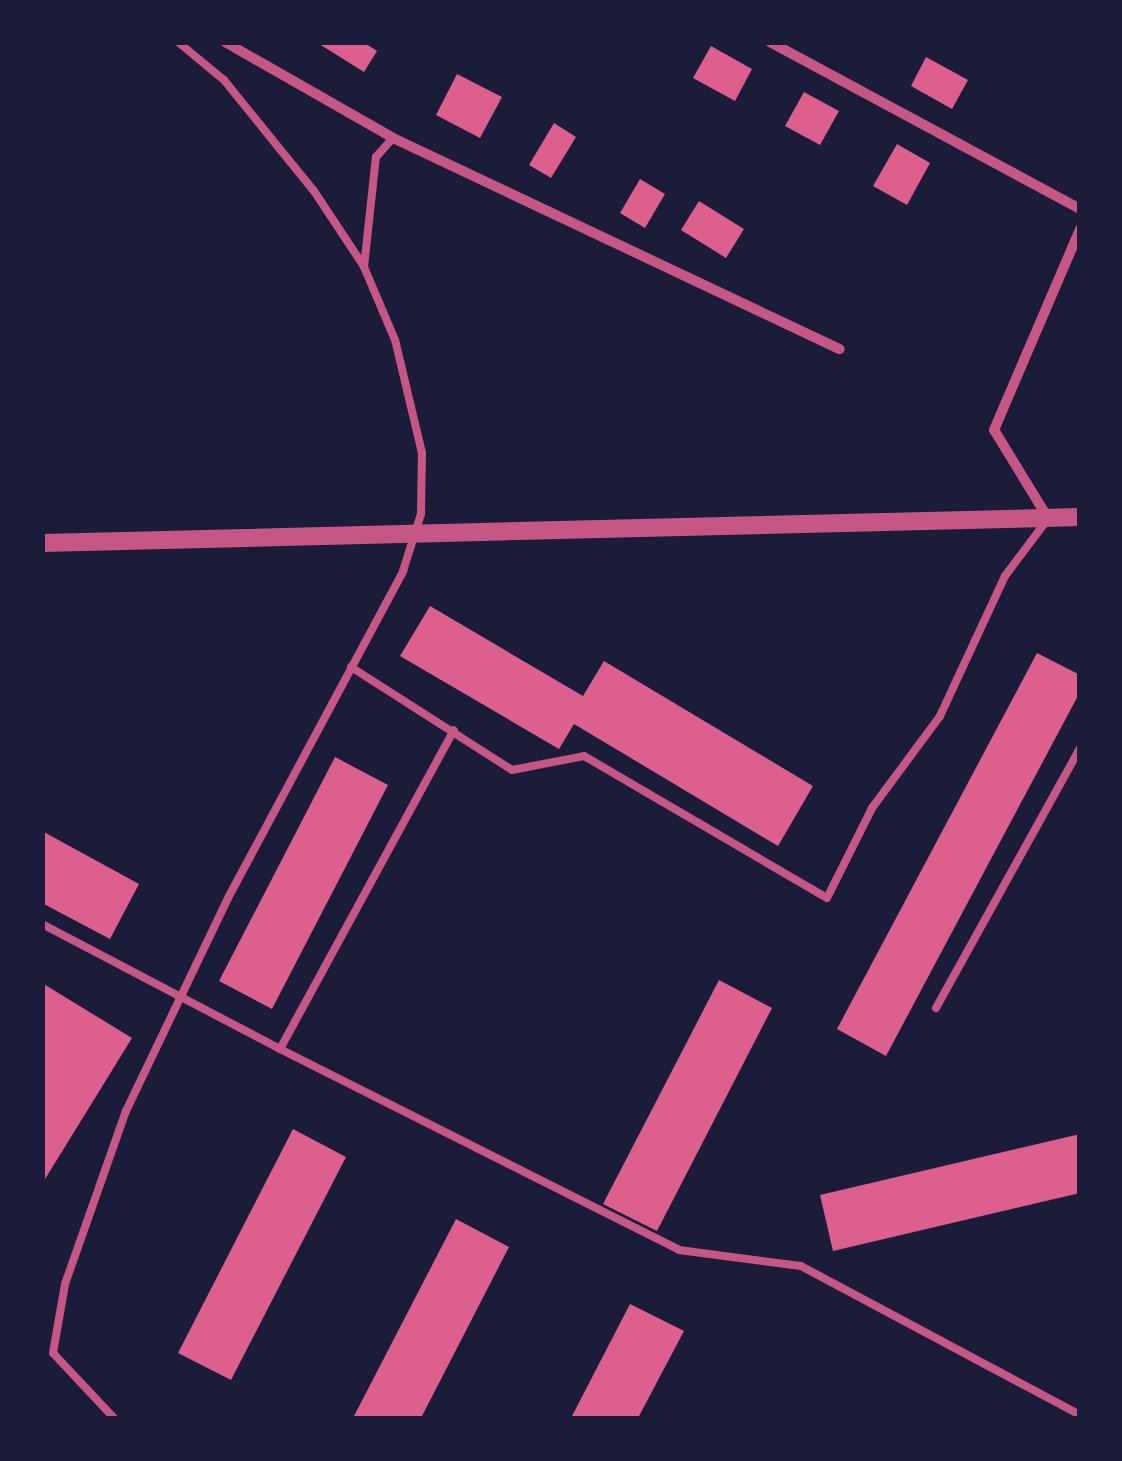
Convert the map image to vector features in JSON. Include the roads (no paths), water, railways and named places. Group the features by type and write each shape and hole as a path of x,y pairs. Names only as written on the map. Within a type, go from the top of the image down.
{"street":[{"path":"224,42 393,138 840,349"},
{"path":"770,42 1080,209"},
{"path":"1048,518 994,430 1080,229"},
{"path":"42,543 1080,517"}],"lane":[{"path":"114,1418 53,1353 65,1284 120,1128 180,998 404,571 421,514 422,452 395,340 364,267 314,191 224,80 178,42"},
{"path":"364,267 376,157 393,138"},
{"path":"351,667 512,770 584,756 827,898 872,808 940,716 1005,576 1048,518"},
{"path":"280,1049 454,730"},
{"path":"936,1008 1080,748"},
{"path":"42,924 180,998 679,1250 801,1266 1080,1415"}]}
